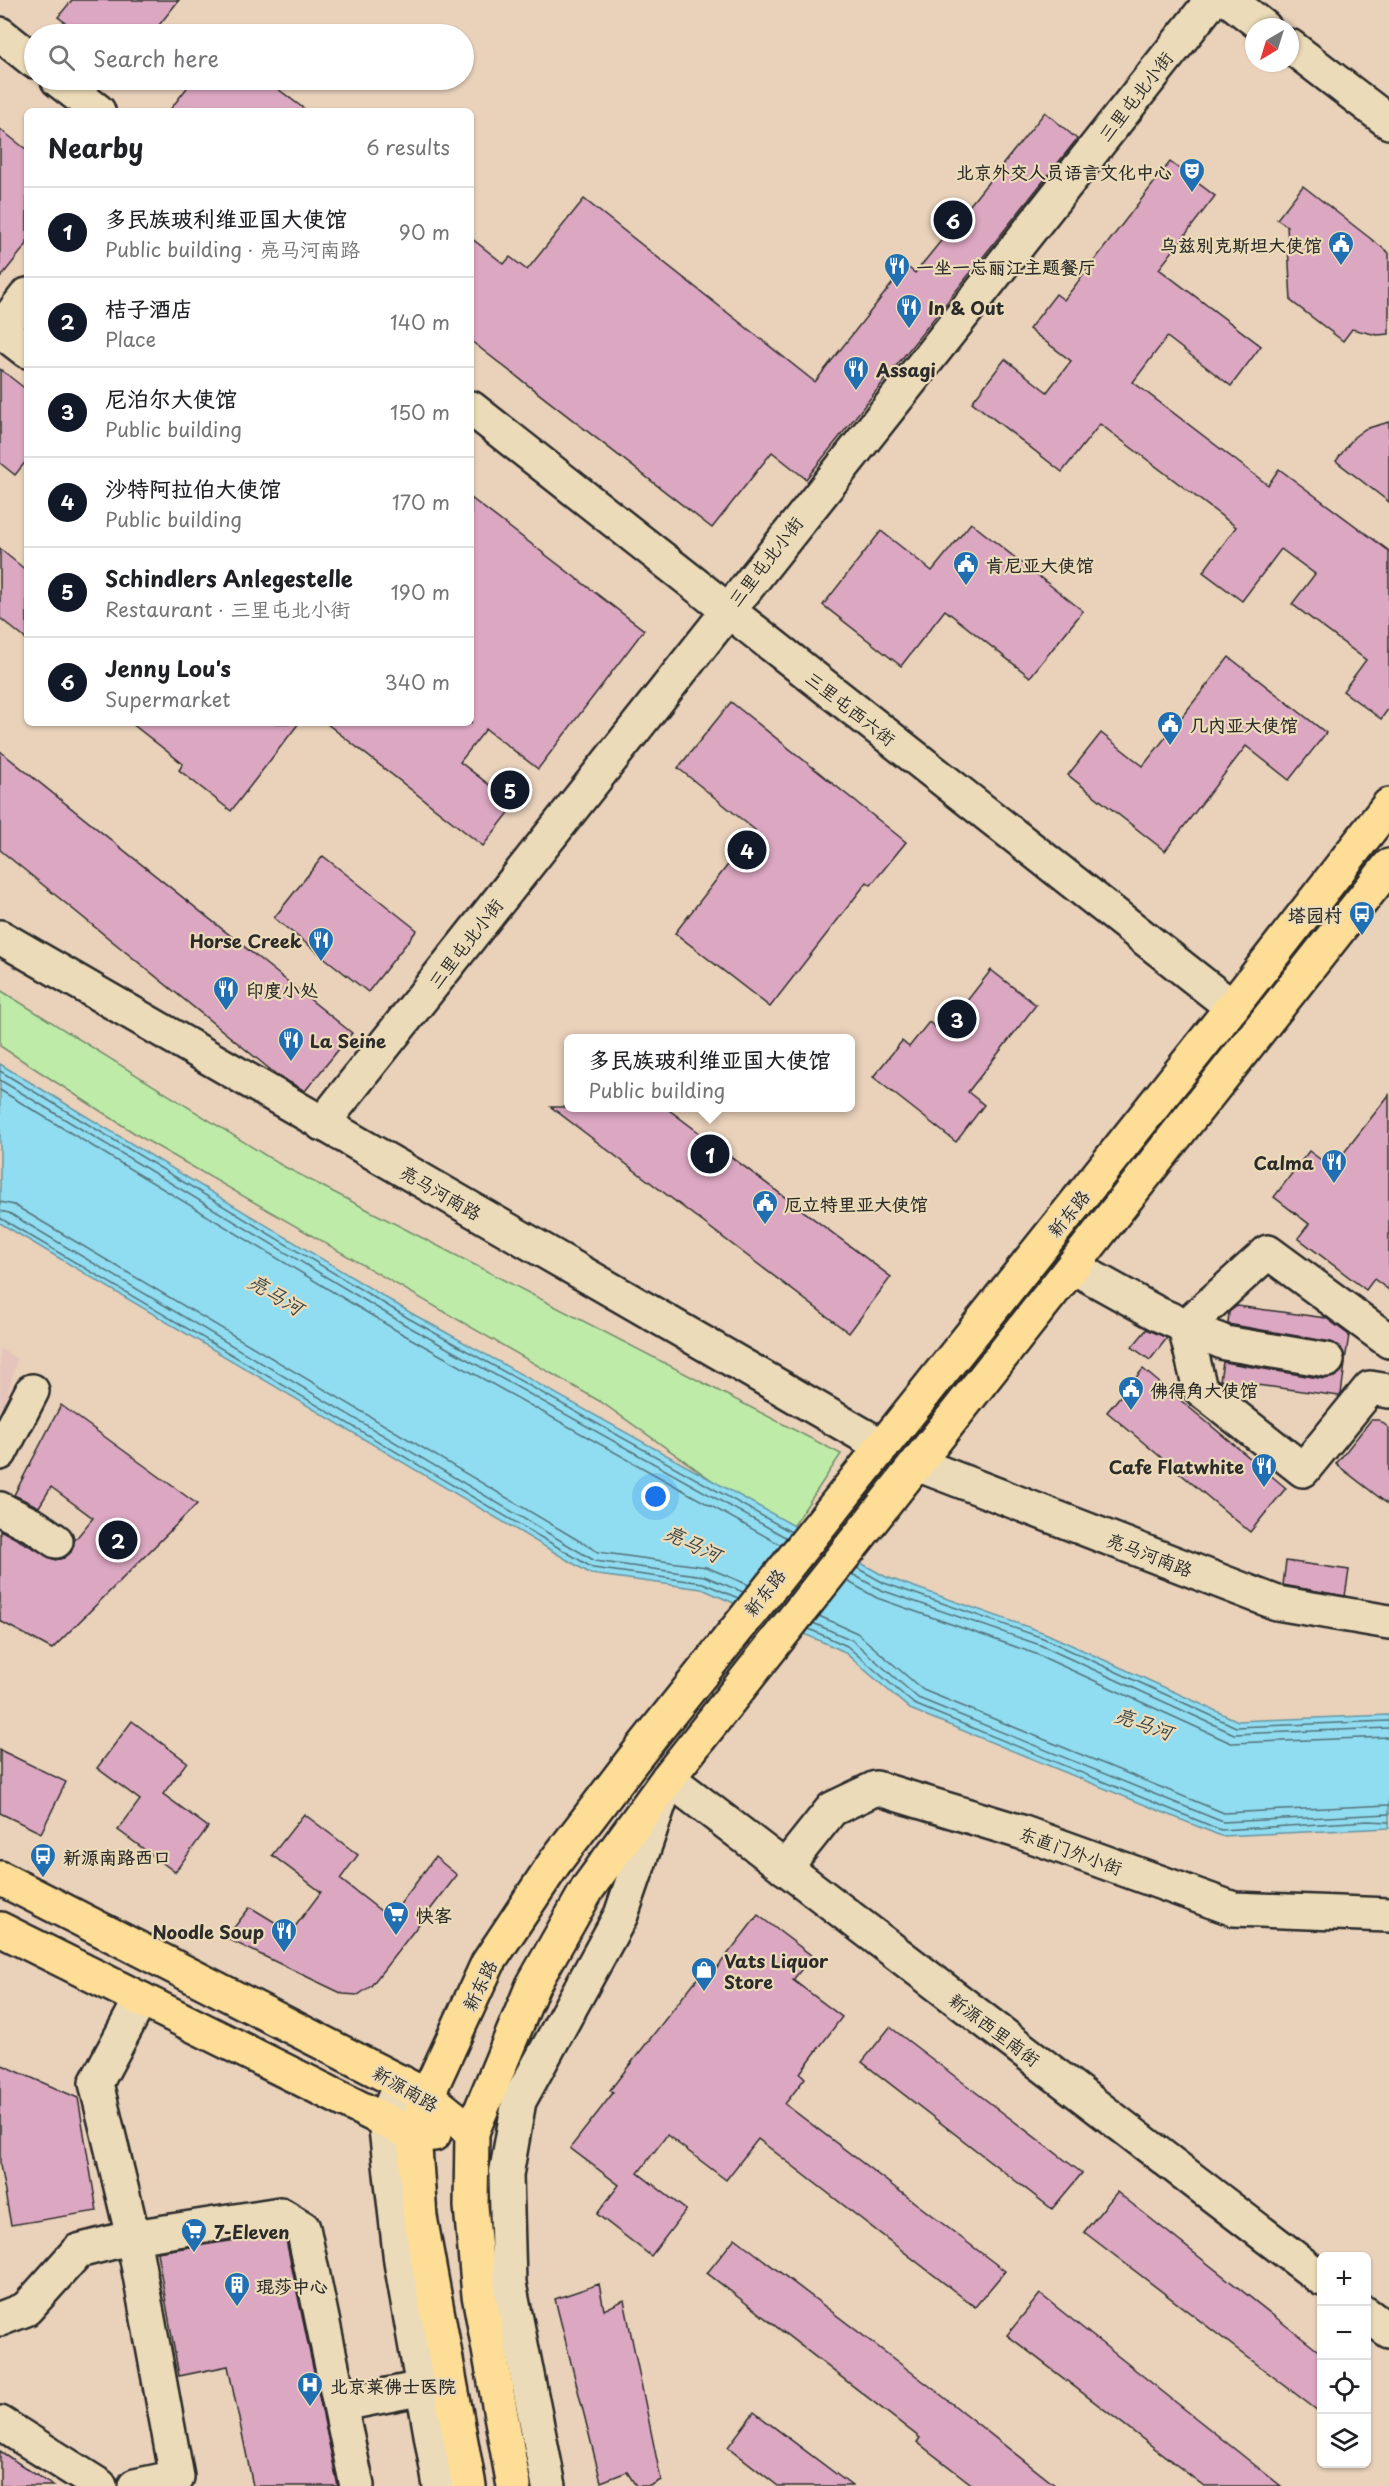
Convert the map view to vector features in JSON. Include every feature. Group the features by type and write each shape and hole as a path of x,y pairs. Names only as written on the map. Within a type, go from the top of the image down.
{"main road":[{"name":"新东路","path":"469,2486 420,2217 414,2135 414,2089 488,1963 555,1862 837,1500 1232,1007 1389,805"},
{"name":"新东路","path":"514,2486 478,2295 471,2206 472,2132 533,1985 588,1888 668,1778 1389,866"},
{"name":"新源南路","path":"0,1878 414,2089 472,2132"},
{"name":"新源南路","path":"0,1929 414,2135 472,2132"}],"street":[{"name":"三里屯北小街","path":"322,1124 726,610 1212,0"},
{"path":"1229,0 1252,18"},
{"path":"0,34 24,53"},
{"path":"1299,53 1389,122"},
{"path":"71,90 94,108"},
{"path":"24,299 0,330 24,349"},
{"name":"三里屯西六街","path":"474,410 1232,1007"},
{"name":"亮马河南路","path":"0,937 882,1446"},
{"path":"1185,1327 1268,1252 1389,1341"},
{"path":"1073,1267 1185,1327 1225,1342 1327,1360"},
{"path":"1185,1327 1200,1389 1303,1470 1370,1388 1389,1391"},
{"path":"0,1453 32,1391"},
{"name":"亮马河南路","path":"917,1464 1277,1603 1389,1622"},
{"path":"0,1509 36,1527 56,1541"},
{"path":"549,2486 509,2284 506,2175 513,2133 519,2101 621,1915 668,1778"},
{"name":"新源西里南街","path":"668,1778 1317,2275"},
{"name":"东直门外小街","path":"785,1868 832,1809 876,1788 1021,1832 1234,1909 1389,1915"},
{"path":"135,2486 177,2477 132,2237 96,2083 141,1999"},
{"path":"414,2089 385,2120 401,2262 440,2486"},
{"path":"0,2319 26,2309 78,2251 132,2237 280,2214 303,2228 342,2404 357,2486"},
{"path":"1371,2318 1389,2331"},
{"path":"342,2404 423,2388"},
{"path":"0,2423 100,2486"}],"shaded area":[{"path":"0,1349 17,1359 7,1397 0,1411"}],"green space":[{"path":"0,990 281,1165 841,1454 788,1534 601,1402 139,1136 0,1046"}],"water":[{"name":"亮马河","path":"0,1064 411,1313 886,1577 1045,1633 1238,1721 1389,1715 1389,1828 1221,1836 910,1709 843,1651 702,1589 591,1574 0,1223"}],"building":[{"path":"72,0 179,0 160,24 67,24 58,17"},
{"path":"185,90 279,90 303,108 171,108"},
{"path":"1045,112 1077,139 806,479 772,452 712,528 474,343 474,240 504,264 510,257 527,270 584,199 815,382 906,266 915,273"},
{"path":"0,129 24,148 24,248 0,278"},
{"path":"1170,162 1215,196 1159,269 1261,346 1231,386 1167,337 1133,382 1268,485 1279,469 1389,551 1389,708 1381,719 1343,691 1366,660 1292,604 1315,574 1281,549 1242,601 1203,572 1236,527 1100,424 1062,472 972,402 1005,359 1047,392 1071,361 1029,329 1056,294 1064,300"},
{"path":"1303,186 1389,253 1389,334 1377,335 1352,329 1343,341 1291,301 1287,226 1277,219"},
{"path":"0,369 24,388 24,464 15,475 0,463"},
{"path":"1389,422 1389,502 1336,461 1354,437 1365,429"},
{"path":"474,500 644,630 538,769 486,729 460,762 515,805 483,846 330,726 474,726"},
{"path":"971,523 1083,611 1030,677 945,610 901,666 823,605 881,531 932,571"},
{"path":"0,549 24,569 24,638 0,618"},
{"path":"1229,657 1326,733 1289,780 1246,746 1165,851 1068,775 1101,733 1143,766"},
{"path":"731,702 906,842 871,885 867,882 770,1007 675,933 755,830 678,768"},
{"path":"135,726 297,726 231,811 179,770 183,764"},
{"path":"0,751 352,1033 305,1091 277,1075 0,850"},
{"path":"323,856 417,930 368,992 274,918"},
{"path":"991,970 1036,1005 968,1092 984,1105 956,1142 873,1077 902,1041 909,1047 929,1022 942,1033"},
{"path":"1389,1095 1389,1290 1374,1279 1366,1290 1298,1238 1309,1224 1274,1197 1309,1151 1332,1168"},
{"path":"551,1107 564,1107 564,1112 672,1112 891,1277 849,1333"},
{"path":"1237,1306 1326,1318 1349,1335 1345,1361 1339,1346 1331,1342 1228,1324 1229,1312"},
{"path":"1147,1329 1167,1338 1150,1360 1132,1347"},
{"path":"1223,1362 1324,1379 1334,1377 1341,1372 1345,1364 1341,1394 1339,1396 1220,1380"},
{"path":"1143,1369 1286,1488 1250,1532 1107,1412"},
{"path":"61,1405 197,1504 52,1649 0,1621 0,1530 55,1560 64,1558 71,1552 74,1541 93,1518 51,1487 39,1507 14,1495"},
{"path":"1371,1420 1379,1420 1389,1428 1389,1505 1336,1464"},
{"path":"1286,1561 1349,1570 1345,1596 1283,1585"},
{"path":"132,1721 187,1762 163,1794 208,1827 175,1872 118,1830 140,1800 97,1768"},
{"path":"0,1750 66,1782 41,1833 0,1813"},
{"path":"304,1814 358,1855 340,1879 390,1918 435,1857 457,1875 371,1986 358,1995 343,1994 226,1938 250,1907 291,1932 321,1892 272,1855"},
{"path":"758,1915 812,1956 793,1980 842,2017 800,2073 805,2078 785,2104 1005,2271 975,2307 758,2139 726,2180 667,2135 638,2173 686,2210 651,2256 597,2214 619,2185 570,2148 613,2093 610,2090 703,1971 710,1977"},
{"path":"890,2027 1082,2173 1052,2209 862,2062"},
{"path":"0,2064 78,2098 97,2211 11,2225 0,2165"},
{"path":"1117,2192 1317,2350 1317,2410 1084,2232"},
{"name":"琨莎中心","path":"276,2234 286,2240 338,2486 253,2486 228,2366 179,2376 157,2252"},
{"path":"735,2238 936,2391 1056,2486 974,2486 917,2442 920,2438 707,2273"},
{"path":"599,2284 604,2310 624,2300 661,2480 650,2486 636,2486 627,2472 601,2482 555,2299"},
{"path":"1040,2294 1281,2486 1204,2486 1007,2335"},
{"path":"754,2412 852,2486 778,2486 728,2447"},
{"path":"0,2451 53,2486 0,2486"}],"place":[{"name":"北京外交人员语言文化中心","path":"1192,194"},
{"name":"Jenny Lou's","path":"953,220"},
{"name":"乌兹别克斯坦大使馆","path":"1341,267"},
{"name":"一坐一忘丽江主题餐厅","path":"897,289"},
{"name":"In & Out","path":"909,330"},
{"name":"Assagi","path":"856,392"},
{"name":"肯尼亚大使馆","path":"966,587"},
{"name":"几内亚大使馆","path":"1170,747"},
{"name":"Schindlers Anlegestelle","path":"510,790"},
{"name":"沙特阿拉伯大使馆","path":"747,850"},
{"name":"塔园村","path":"1362,937"},
{"name":"Horse Creek","path":"321,963"},
{"name":"印度小处","path":"226,1012"},
{"name":"尼泊尔大使馆","path":"957,1019"},
{"name":"La Seine","path":"291,1063"},
{"name":"多民族玻利维亚国大使馆","path":"710,1154"},
{"name":"Calma","path":"1334,1185"},
{"name":"厄立特里亚大使馆","path":"765,1226"},
{"name":"佛得角大使馆","path":"1131,1412"},
{"name":"Cafe Flatwhite","path":"1264,1489"},
{"name":"桔子酒店","path":"118,1540"},
{"name":"新源南路西口","path":"43,1879"},
{"name":"快客","path":"396,1937"},
{"name":"Noodle Soup","path":"284,1954"},
{"name":"Vats Liquor Store","path":"704,1993"},
{"name":"7-Eleven","path":"194,2254"},
{"name":"琨莎中心","path":"237,2308"},
{"name":"北京莱佛士医院","path":"310,2408"}]}
